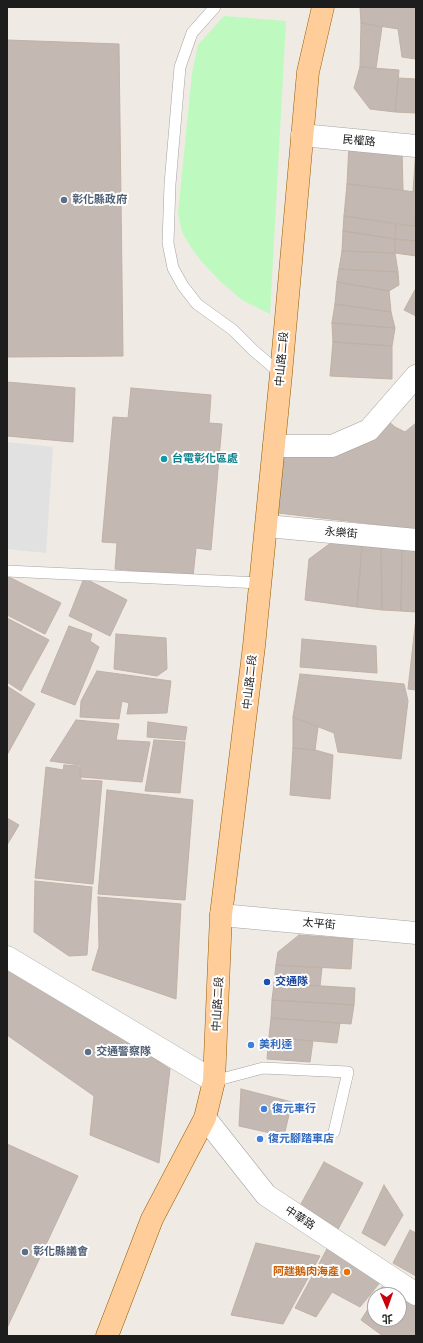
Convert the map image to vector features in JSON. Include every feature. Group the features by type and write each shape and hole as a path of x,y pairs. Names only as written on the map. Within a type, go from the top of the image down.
{"main road":[{"name":"中山路二段","path":"107,1336 152,1219 205,1118 214,1081 222,915 248,703 281,374 308,72 323,7"}],"street":[{"name":"民權路","path":"302,135 416,146"},
{"path":"274,446 332,446 368,430 416,376"},
{"name":"永樂街","path":"266,526 416,540"},
{"name":"太平街","path":"222,915 416,933"},
{"path":"7,957 214,1081"},
{"name":"中華路","path":"205,1118 266,1195 416,1294"}],"lane":[{"path":"215,7 192,33 180,67 170,184 168,243 173,268 183,286 197,304 233,330 253,350 281,374"},
{"path":"7,571 260,583"},
{"path":"214,1081 263,1068 348,1072 334,1132"}],"green space":[{"path":"224,16 286,21 270,314 242,300 220,281 202,262 182,232 178,213 192,73 198,45"}],"shaded area":[{"path":"7,442 53,447 46,553 7,549"}],"building":[{"path":"360,7 416,7 416,59 402,57 398,29 361,23"},
{"path":"361,23 382,27 376,68 360,67"},
{"name":"彰化縣政府","path":"7,40 119,44 123,356 7,357"},
{"path":"360,67 399,70 395,112 370,109 354,88"},
{"path":"398,78 416,79 416,113 395,112"},
{"path":"349,144 402,149 403,190 347,184"},
{"path":"416,149 416,192 413,191"},
{"path":"347,184 416,192 415,226 344,216"},
{"path":"415,215 416,241 395,239 396,224 415,226"},
{"path":"344,216 396,224 395,239 343,231"},
{"path":"343,231 395,239 395,253 342,251"},
{"path":"395,239 416,241 416,256 395,253"},
{"path":"342,251 395,253 398,272 339,269"},
{"path":"339,269 398,272 399,285 389,291 337,282"},
{"path":"337,282 389,291 391,312 335,304"},
{"path":"416,288 416,316 404,310"},
{"path":"335,304 391,312 395,328 332,323"},
{"path":"332,323 395,328 392,346 333,342"},
{"path":"333,342 392,346 392,379 330,376"},
{"path":"7,382 75,388 73,442 7,436"},
{"name":"台電彰化區處","path":"131,388 211,395 209,423 222,424 211,550 196,548 193,576 115,569 117,543 102,542 113,417 128,418"},
{"path":"387,420 395,427 405,432 416,423 416,529 278,513 281,453"},
{"path":"332,542 362,546 357,607 305,600 309,559"},
{"path":"362,546 381,548 382,610 357,607"},
{"path":"402,546 401,611 382,610 381,548"},
{"path":"402,546 416,548 416,612 401,611"},
{"path":"7,576 61,603 45,634 7,615"},
{"path":"84,578 127,600 110,636 69,616"},
{"path":"7,618 49,640 21,691 7,682"},
{"path":"416,618 416,690 408,689"},
{"path":"69,626 92,634 90,641 99,647 75,705 41,692"},
{"path":"116,634 166,638 167,669 157,676 114,669"},
{"path":"302,639 376,646 377,673 300,667"},
{"path":"97,671 171,681 167,713 127,714 129,703 122,701 119,719 80,717 81,701"},
{"path":"300,674 404,684 408,701 401,759 338,752 334,733 293,717"},
{"path":"7,686 35,704 7,755"},
{"path":"293,717 318,727 315,750 293,748"},
{"path":"76,720 119,724 116,740 150,742 142,782 81,777 80,765 50,761"},
{"path":"148,722 187,727 185,740 147,737"},
{"path":"154,740 185,742 180,793 145,791"},
{"path":"293,748 315,750 333,755 330,799 290,795"},
{"path":"64,765 79,766 81,780 102,781 93,884 35,878 46,767 63,770"},
{"path":"107,790 193,800 185,900 98,894"},
{"path":"7,818 19,825 7,845"},
{"path":"35,881 92,887 87,955 69,956 34,932"},
{"path":"98,897 181,904 176,999 92,970 99,947"},
{"path":"299,935 353,939 351,969 276,965 278,952"},
{"name":"交通警察隊","path":"7,962 170,1069 159,1163 90,1135 94,1096 7,1035"},
{"path":"276,965 322,968 320,986 274,983"},
{"path":"274,983 355,988 354,1005 272,1000"},
{"path":"272,1000 354,1005 351,1024 271,1018"},
{"path":"271,1018 340,1023 337,1043 269,1037"},
{"path":"269,1037 313,1041 310,1062 267,1059"},
{"path":"241,1089 292,1102 284,1136 239,1126"},
{"name":"彰化縣議會","path":"7,1144 78,1176 7,1328"},
{"path":"324,1162 363,1183 336,1233 297,1211"},
{"path":"384,1185 403,1215 385,1246 362,1233"},
{"path":"410,1230 416,1233 416,1276 393,1263"},
{"path":"256,1243 320,1256 283,1324 231,1315"},
{"path":"328,1247 382,1280 376,1287 367,1287 367,1298 360,1307 332,1292 316,1317 295,1308"},
{"path":"407,1299 416,1303 416,1333 414,1336 383,1336 371,1327 407,1327"},
{"path":"367,1311 367,1324 361,1320"}],"place":[{"name":"彰化縣政府","path":"64,200"},
{"name":"台電彰化區處","path":"164,459"},
{"name":"交通隊","path":"267,982"},
{"name":"美利達","path":"251,1045"},
{"name":"交通警察隊","path":"88,1052"},
{"name":"復元車行","path":"264,1109"},
{"name":"復元腳踏車店","path":"260,1139"},
{"name":"彰化縣議會","path":"25,1252"},
{"name":"阿趖鵝肉海產","path":"347,1272"}]}
